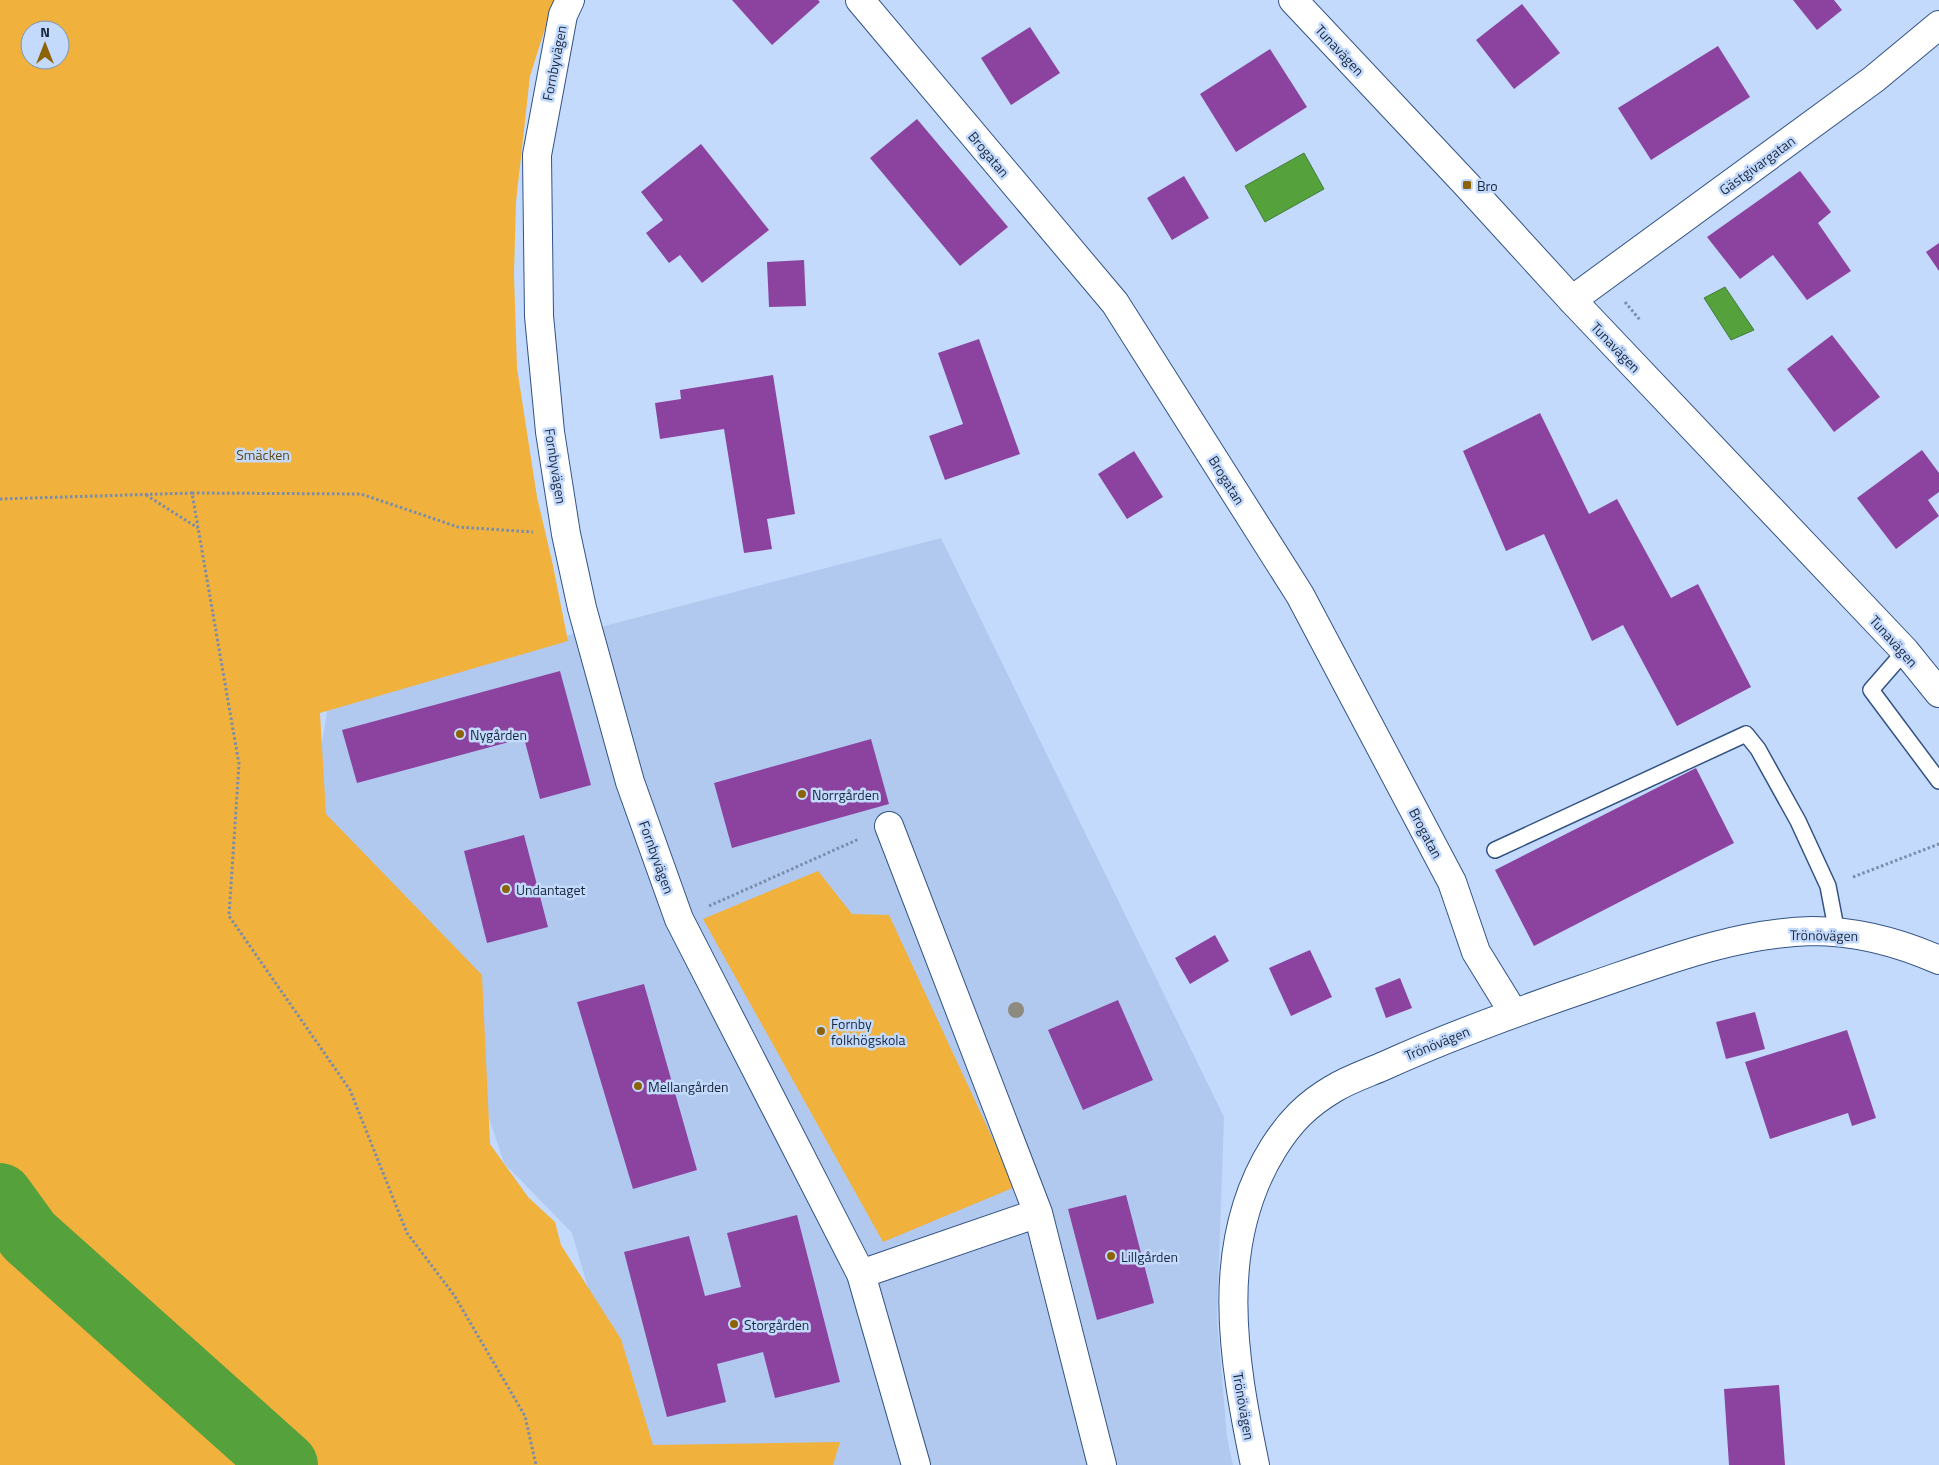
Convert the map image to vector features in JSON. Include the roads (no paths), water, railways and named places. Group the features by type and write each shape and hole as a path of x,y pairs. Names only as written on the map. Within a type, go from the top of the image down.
{"street":[{"name":"Fornbyvägen","path":"570,0 563,15 537,155 539,316 550,432 566,534 582,608 630,782 679,919 860,1274 916,1465"},
{"name":"Brogatan","path":"860,0 1115,303 1300,595 1452,882 1476,952 1513,1012"},
{"name":"Tunavägen","path":"1293,0 1572,300 1905,651 1939,693"},
{"name":"Gästgivargatan","path":"1572,300 1874,79 1939,25"},
{"path":"888,826 1038,1213 1102,1465"},
{"name":"Trönövägen","path":"1255,1465 1236,1362 1232,1307 1234,1266 1241,1224 1255,1183 1273,1149 1297,1115 1333,1089 1418,1050 1513,1012 1687,954 1749,937 1812,932 1855,933 1888,941 1939,960"},
{"path":"860,1274 1038,1213"}],"lane":[{"path":"1905,651 1870,690 1939,781"},
{"path":"1495,850 1746,734 1758,749 1798,821 1828,886 1837,933"}],"waterway":[{"path":"0,1196 29,1236 285,1465"}],"place":[{"name":"Bro","path":"1467,185"},
{"name":"Nygården","path":"460,734"},
{"name":"Norrgården","path":"802,794"},
{"name":"Undantaget","path":"506,889"},
{"name":"Fornby folkhögskola","path":"821,1031"},
{"name":"Mellangården","path":"638,1086"},
{"name":"Lillgården","path":"1111,1256"},
{"name":"Storgården","path":"734,1324"}],"park label":[{"name":"Smäcken","path":"263,454"}]}
